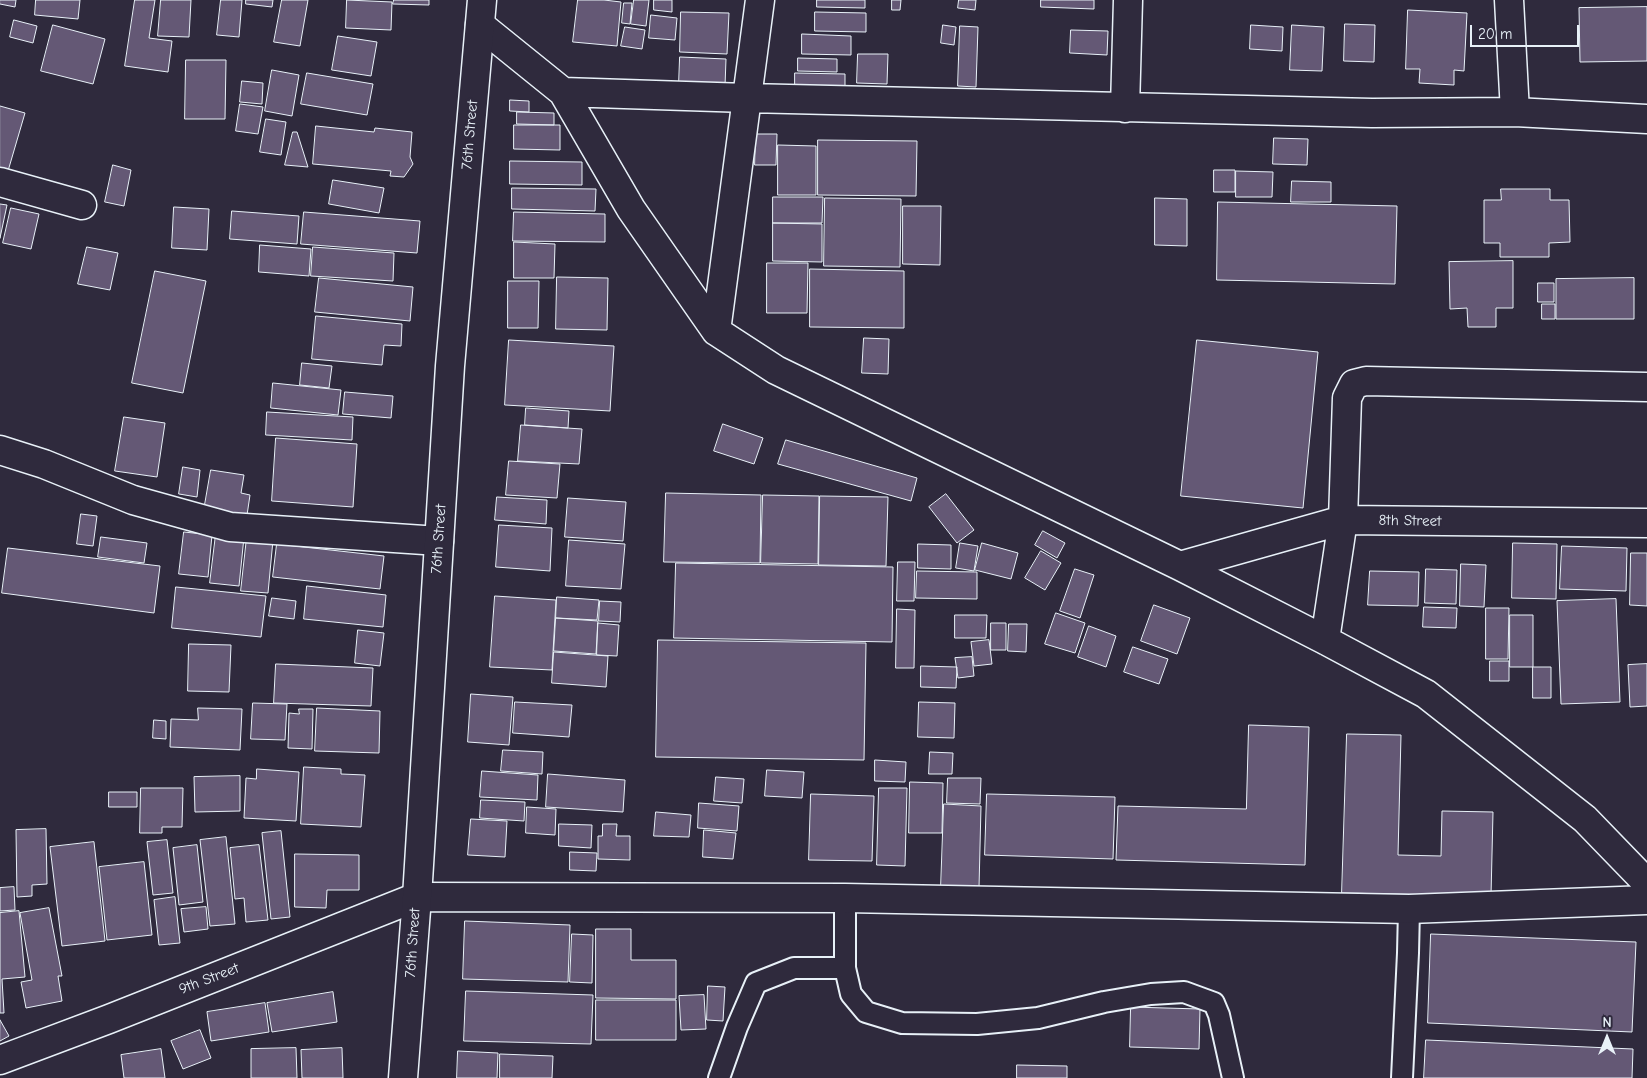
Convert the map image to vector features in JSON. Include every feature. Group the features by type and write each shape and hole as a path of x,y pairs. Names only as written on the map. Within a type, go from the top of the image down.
{"street":[{"path":"716,331 760,0"},
{"path":"1125,108 1128,0"},
{"path":"1509,0 1515,112"},
{"path":"481,13 562,92 631,209 716,331 776,370 1180,566 1426,694 1585,819 1647,883"},
{"name":"76th Street","path":"403,1078 417,898 450,366 481,13"},
{"path":"562,92 1125,108 1372,113 1515,112 1647,119"},
{"path":"0,182 82,204"},
{"path":"1325,640 1343,520 1347,398 1354,384 1366,381 1647,387"},
{"path":"0,450 44,464 133,500 230,527 439,541"},
{"name":"8th Street","path":"1180,566 1343,520 1647,523"},
{"path":"417,898 845,898 1409,909 1647,900"},
{"name":"9th Street","path":"0,1060 417,898"}],"lane":[{"path":"845,898 845,968 851,994 866,1012 902,1023 977,1024 1038,1018 1104,1002 1151,994 1184,992 1214,1003 1219,1015 1233,1078"},
{"path":"1402,1078 1409,909"},
{"path":"719,1078 737,1027 756,983 794,968 845,968"}],"building":[{"path":"0,0 16,0 15,7 0,4"},
{"path":"36,0 80,0 78,19 35,15"},
{"path":"135,0 155,0 149,38 172,41 168,72 125,66"},
{"path":"161,0 191,0 189,37 158,36"},
{"path":"221,0 242,0 239,37 217,35"},
{"path":"246,0 273,0 272,7 246,4"},
{"path":"282,0 308,0 300,46 274,42"},
{"path":"347,0 392,2 391,30 346,28"},
{"path":"394,0 429,0 429,5 393,4"},
{"path":"578,0 621,2 617,46 573,42"},
{"path":"634,0 649,0 646,26 631,24"},
{"path":"654,0 672,0 672,12 654,10"},
{"path":"817,0 865,0 865,8 817,7"},
{"path":"892,0 901,0 900,10 892,10"},
{"path":"959,0 976,0 975,10 958,8"},
{"path":"1041,0 1094,0 1094,9 1041,7"},
{"path":"624,3 632,3 630,24 622,23"},
{"path":"1647,7 1647,61 1580,62 1579,8"},
{"path":"1408,10 1467,13 1464,71 1454,70 1454,85 1419,83 1420,69 1406,69"},
{"path":"681,12 729,13 727,54 680,52"},
{"path":"815,12 866,13 866,32 815,31"},
{"path":"651,15 677,18 675,40 649,38"},
{"path":"14,20 37,26 33,43 10,37"},
{"path":"1345,24 1375,25 1374,62 1344,61"},
{"path":"53,25 105,39 93,84 41,71"},
{"path":"943,25 956,27 954,45 941,43"},
{"path":"1251,25 1283,27 1282,51 1250,49"},
{"path":"1292,25 1324,27 1322,71 1290,70"},
{"path":"960,26 978,27 976,87 958,86"},
{"path":"625,27 645,30 642,49 621,46"},
{"path":"1071,30 1108,31 1107,55 1070,53"},
{"path":"802,34 851,36 851,55 802,54"},
{"path":"338,36 377,42 371,76 332,70"},
{"path":"858,54 888,54 887,84 857,83"},
{"path":"680,57 726,59 725,86 679,84"},
{"path":"798,58 837,59 837,72 798,71"},
{"path":"186,60 226,60 225,119 185,119"},
{"path":"272,70 299,75 292,116 265,111"},
{"path":"307,73 373,84 367,115 301,104"},
{"path":"795,73 845,74 845,92 795,91"},
{"path":"242,81 263,83 262,104 240,102"},
{"path":"510,100 529,101 529,112 510,111"},
{"path":"240,104 263,107 258,134 236,131"},
{"path":"0,106 25,113 8,171 0,169"},
{"path":"517,112 554,113 554,125 517,124"},
{"path":"266,119 286,122 281,155 260,152"},
{"path":"514,125 560,125 560,150 514,149"},
{"path":"316,126 374,132 375,128 412,132 410,157 413,164 404,177 390,176 391,171 313,164"},
{"path":"293,132 297,132 308,167 285,165"},
{"path":"756,134 777,134 776,165 755,165"},
{"path":"1274,138 1308,139 1307,165 1273,164"},
{"path":"818,140 917,141 916,196 818,195"},
{"path":"778,145 816,146 816,195 778,195"},
{"path":"510,161 582,162 582,185 510,184"},
{"path":"113,165 131,170 124,206 105,202"},
{"path":"1214,170 1235,170 1235,192 1214,192"},
{"path":"1236,171 1273,172 1272,197 1236,197"},
{"path":"333,180 384,188 379,213 329,204"},
{"path":"1292,181 1331,182 1331,202 1291,202"},
{"path":"512,188 596,189 595,211 512,209"},
{"path":"1501,189 1550,189 1550,200 1569,200 1570,242 1549,243 1549,257 1500,257 1500,243 1484,243 1484,200 1501,200"},
{"path":"773,197 823,197 822,223 773,223"},
{"path":"825,198 901,199 900,267 824,266"},
{"path":"1155,198 1187,199 1187,246 1155,245"},
{"path":"1218,202 1397,206 1395,284 1217,280"},
{"path":"0,204 7,205 0,238"},
{"path":"903,206 941,206 940,265 903,264"},
{"path":"174,207 209,209 207,250 172,248"},
{"path":"11,208 39,214 31,249 3,243"},
{"path":"232,211 299,216 297,244 230,239"},
{"path":"304,212 420,221 417,253 301,244"},
{"path":"514,212 605,214 605,242 513,241"},
{"path":"773,223 822,224 822,262 773,261"},
{"path":"514,242 555,244 554,278 514,278"},
{"path":"260,245 311,249 309,276 259,272"},
{"path":"87,247 118,253 110,290 78,284"},
{"path":"313,247 394,253 393,281 311,276"},
{"path":"1513,261 1513,308 1496,308 1496,327 1468,327 1467,308 1450,309 1449,262"},
{"path":"767,263 808,263 807,313 767,313"},
{"path":"810,269 904,271 904,328 810,327"},
{"path":"155,271 206,281 183,393 132,383"},
{"path":"557,277 608,278 607,330 556,329"},
{"path":"319,278 413,287 410,321 315,312"},
{"path":"1634,278 1634,319 1556,319 1556,279"},
{"path":"508,281 539,281 538,328 508,328"},
{"path":"1538,283 1554,283 1554,302 1538,302"},
{"path":"1542,304 1555,304 1555,319 1542,319"},
{"path":"316,316 402,324 401,346 384,345 382,365 312,359"},
{"path":"864,338 889,339 888,374 862,373"},
{"path":"509,340 614,346 610,411 505,405"},
{"path":"1197,340 1318,352 1303,508 1181,496"},
{"path":"302,363 332,366 329,388 300,385"},
{"path":"273,383 341,390 338,415 271,408"},
{"path":"345,392 393,396 391,418 343,414"},
{"path":"526,408 569,411 568,428 525,425"},
{"path":"267,412 353,417 352,440 266,435"},
{"path":"124,417 165,423 157,477 115,471"},
{"path":"723,424 763,438 754,464 714,451"},
{"path":"521,425 582,429 579,464 518,461"},
{"path":"276,438 357,444 353,507 272,501"},
{"path":"786,440 917,478 911,501 778,464"},
{"path":"509,461 560,464 557,498 506,495"},
{"path":"183,467 200,470 197,497 179,494"},
{"path":"211,470 244,475 241,493 250,495 246,522 203,516"},
{"path":"666,493 761,495 760,563 664,562"},
{"path":"946,494 974,530 957,543 929,507"},
{"path":"763,495 819,496 818,564 761,563"},
{"path":"820,496 888,497 886,566 819,565"},
{"path":"497,497 547,500 546,524 495,520"},
{"path":"568,498 626,502 623,541 565,537"},
{"path":"81,514 97,516 93,546 77,544"},
{"path":"499,525 552,528 550,571 496,567"},
{"path":"1043,531 1065,543 1057,558 1035,545"},
{"path":"184,532 212,535 208,577 179,574"},
{"path":"216,534 244,537 239,586 210,583"},
{"path":"101,537 147,543 144,563 98,557"},
{"path":"247,537 273,540 268,593 241,591"},
{"path":"569,540 625,544 621,589 566,586"},
{"path":"960,543 978,546 974,571 956,568"},
{"path":"982,543 1018,553 1011,579 975,570"},
{"path":"1513,543 1557,544 1556,599 1512,598"},
{"path":"277,544 384,556 380,589 273,577"},
{"path":"918,544 951,545 951,569 918,568"},
{"path":"1562,546 1627,548 1626,591 1560,589"},
{"path":"8,548 160,566 154,613 2,593"},
{"path":"1041,551 1061,563 1045,590 1025,578"},
{"path":"1631,553 1647,553 1647,606 1630,605"},
{"path":"898,562 915,562 914,601 897,601"},
{"path":"676,563 893,567 892,642 674,638"},
{"path":"1461,564 1486,565 1484,607 1460,606"},
{"path":"1075,569 1094,575 1080,618 1060,611"},
{"path":"1426,569 1457,570 1456,604 1425,603"},
{"path":"917,571 977,572 977,599 916,598"},
{"path":"1370,571 1419,572 1418,606 1368,605"},
{"path":"307,586 386,595 383,627 304,619"},
{"path":"176,587 266,596 261,637 172,628"},
{"path":"495,596 556,600 552,670 490,667"},
{"path":"557,597 599,600 597,620 556,618"},
{"path":"272,598 296,601 294,619 269,616"},
{"path":"1616,599 1620,702 1561,704 1557,601"},
{"path":"600,601 621,602 620,622 599,621"},
{"path":"1154,605 1190,618 1177,654 1141,641"},
{"path":"1424,607 1457,608 1456,628 1423,627"},
{"path":"1486,608 1509,608 1508,659 1486,659"},
{"path":"897,609 915,610 914,668 896,668"},
{"path":"1056,613 1085,623 1075,653 1045,644"},
{"path":"955,615 987,615 986,638 955,638"},
{"path":"1510,615 1533,615 1533,667 1510,667"},
{"path":"556,618 598,621 596,654 554,651"},
{"path":"598,623 619,625 617,656 597,655"},
{"path":"991,623 1006,623 1006,650 991,650"},
{"path":"1009,624 1027,624 1026,652 1008,651"},
{"path":"1089,626 1116,636 1106,667 1078,657"},
{"path":"358,630 384,633 380,666 355,663"},
{"path":"658,640 866,643 864,760 656,757"},
{"path":"989,640 992,664 974,666 971,642"},
{"path":"189,644 231,645 229,692 188,691"},
{"path":"1133,647 1168,659 1159,684 1124,672"},
{"path":"554,652 608,656 606,687 552,683"},
{"path":"972,657 974,676 958,678 955,658"},
{"path":"1490,661 1509,661 1509,681 1490,681"},
{"path":"276,664 373,668 371,706 274,703"},
{"path":"1647,664 1647,706 1630,707 1628,665"},
{"path":"921,666 957,667 956,688 921,687"},
{"path":"1533,667 1551,667 1551,698 1533,698"},
{"path":"471,694 513,697 509,745 468,742"},
{"path":"515,702 572,705 569,737 513,733"},
{"path":"919,702 955,703 954,738 918,737"},
{"path":"253,703 287,704 285,740 251,739"},
{"path":"198,708 242,709 240,750 170,747 171,719 198,720"},
{"path":"317,708 380,711 379,753 315,751"},
{"path":"299,709 313,709 312,749 288,748 289,713 299,714"},
{"path":"154,720 166,721 166,739 153,738"},
{"path":"1249,725 1309,727 1305,865 1116,860 1118,806 1246,809"},
{"path":"1347,734 1401,735 1398,855 1441,856 1442,811 1493,812 1491,896 1342,893"},
{"path":"503,750 543,752 542,774 501,771"},
{"path":"930,752 953,753 952,774 929,774"},
{"path":"875,760 906,762 905,782 875,781"},
{"path":"304,767 341,769 341,774 365,775 361,827 301,824"},
{"path":"257,769 299,772 296,821 244,818 246,778 256,779"},
{"path":"767,770 804,772 802,798 765,796"},
{"path":"482,771 538,775 537,800 480,797"},
{"path":"548,774 625,780 623,812 546,807"},
{"path":"240,776 240,811 195,812 194,777"},
{"path":"716,777 744,779 742,803 714,801"},
{"path":"948,778 981,778 980,804 947,803"},
{"path":"910,782 943,783 942,833 909,833"},
{"path":"141,788 183,788 182,827 162,827 162,833 140,833"},
{"path":"879,788 907,788 905,866 877,865"},
{"path":"109,792 137,792 137,807 109,807"},
{"path":"811,794 874,796 872,861 809,860"},
{"path":"987,794 1115,797 1113,859 985,855"},
{"path":"481,800 525,802 524,821 480,818"},
{"path":"699,803 739,806 737,831 698,828"},
{"path":"944,804 981,806 979,888 941,887"},
{"path":"527,807 556,809 555,835 526,833"},
{"path":"656,812 691,815 689,837 654,836"},
{"path":"471,819 507,821 505,857 468,855"},
{"path":"559,824 592,825 591,848 559,846"},
{"path":"603,824 617,824 616,836 630,836 630,860 598,859 598,836 602,836"},
{"path":"46,829 47,884 32,885 32,896 17,897 16,830"},
{"path":"704,830 736,833 733,859 703,857"},
{"path":"281,831 290,917 271,919 262,833"},
{"path":"226,837 235,924 210,926 200,840"},
{"path":"167,840 173,893 153,895 147,842"},
{"path":"94,842 105,941 62,946 50,847"},
{"path":"197,845 203,902 179,905 173,848"},
{"path":"259,845 268,920 246,922 244,898 235,899 230,848"},
{"path":"570,852 597,853 596,871 570,870"},
{"path":"295,854 359,855 359,890 327,890 326,908 295,907"},
{"path":"144,862 152,935 107,940 99,867"},
{"path":"14,887 15,910 0,911 0,888"},
{"path":"175,897 180,943 159,945 154,900"},
{"path":"206,907 208,929 184,932 181,909"},
{"path":"49,908 62,976 58,976 62,1001 26,1008 21,982 32,980 20,913"},
{"path":"19,911 25,977 2,979 4,1013 0,1013 0,913"},
{"path":"465,921 570,925 568,982 463,979"},
{"path":"596,929 631,929 631,960 676,960 676,999 596,998"},
{"path":"572,934 593,935 592,983 570,982"},
{"path":"1431,934 1636,942 1632,1032 1428,1023"},
{"path":"708,986 725,987 723,1021 707,1020"},
{"path":"466,991 593,995 591,1044 464,1041"},
{"path":"333,992 337,1022 272,1032 267,1003"},
{"path":"704,995 706,1029 681,1030 679,996"},
{"path":"596,1000 676,1000 676,1040 596,1040"},
{"path":"265,1003 269,1032 211,1041 207,1012"},
{"path":"1131,1007 1200,1009 1199,1049 1130,1047"},
{"path":"0,1020 9,1036 0,1041"},
{"path":"200,1030 211,1058 183,1069 171,1041"},
{"path":"1426,1040 1633,1049 1632,1078 1424,1078"},
{"path":"296,1048 297,1078 251,1078 251,1049"},
{"path":"342,1048 343,1078 302,1078 301,1050"},
{"path":"161,1049 165,1078 124,1078 121,1055"},
{"path":"458,1051 498,1053 497,1078 457,1078"},
{"path":"500,1054 553,1056 552,1078 500,1078"},
{"path":"1017,1065 1067,1066 1067,1078 1017,1078"}]}
